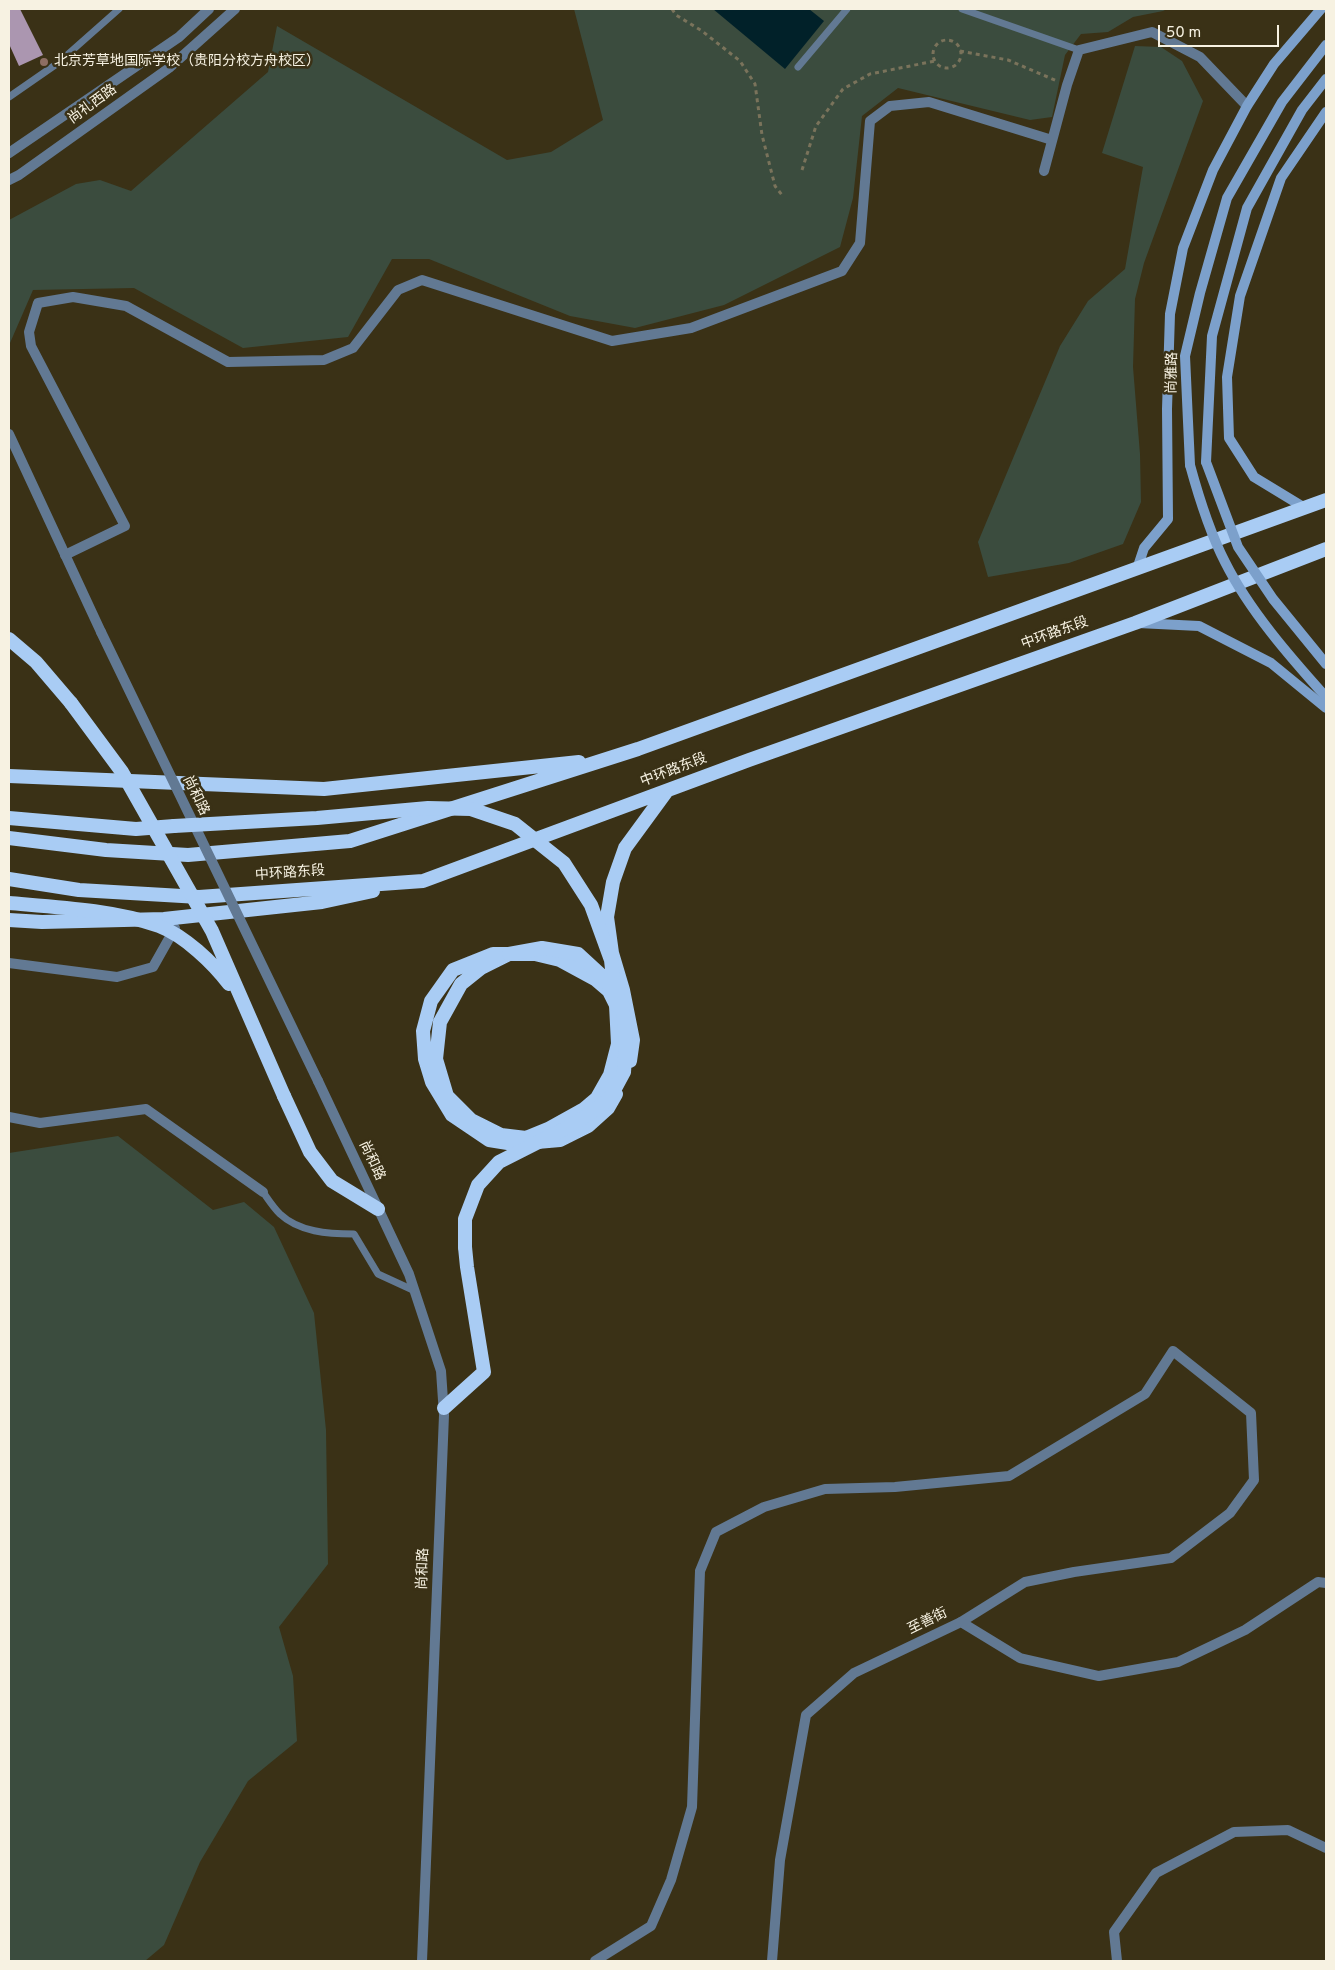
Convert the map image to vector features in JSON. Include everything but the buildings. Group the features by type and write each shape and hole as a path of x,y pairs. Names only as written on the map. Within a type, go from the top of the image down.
{"highway":[{"name":"中环路东段","path":"9,838 106,850 188,855 350,841 610,758 1326,500"},
{"name":"中环路东段","path":"9,879 79,890 199,896 423,881 768,754 1135,623 1326,549"},
{"path":"9,639 36,662 71,703 122,772 212,931 310,1152 332,1181 378,1209"},
{"path":"9,776 324,789 610,758"},
{"path":"616,1005 609,991 596,979 560,960 534,954 492,954 453,970 431,1001 423,1031 425,1059 432,1082 452,1115 489,1140 514,1144 560,1140 588,1126 608,1108 628,1074 633,1040 623,990 612,953 607,917 613,882 625,848 667,791"},
{"path":"9,818 136,829 317,818 428,808 471,809 515,824 564,863 591,906 610,960 616,1005 618,1044 610,1075 597,1098 584,1109 558,1124 526,1138 501,1135 471,1120 447,1096 436,1059 440,1022 461,984 481,968 509,954 542,948 578,954 603,977 622,1003 626,1042 624,1072 610,1098 574,1124 499,1162 478,1185 465,1219 465,1247 466,1267 484,1372 444,1408"},
{"path":"9,826 106,850"},
{"path":"9,920 42,922 174,918 322,902 423,881"},
{"path":"9,903 104,912 160,926 199,952 218,969 242,1001"}],"main road":[{"path":"1137,569 1144,548 1168,519 1167,409 1170,314 1183,248 1213,170 1247,106 1274,64 1321,9"},
{"name":"尚雅路","path":"1326,45 1282,102 1227,198 1200,293 1185,356 1190,464 1201,504 1225,563 1258,615 1300,668 1326,696"},
{"path":"1326,79 1302,110 1247,208 1212,336 1206,462 1238,547 1273,599 1326,664"},
{"path":"1305,508 1254,477 1230,438 1227,377 1240,296 1281,178 1326,112"},
{"path":"1135,623 1199,626 1271,663 1326,708"}],"street":[{"name":"尚礼西路","path":"9,153 178,37 209,9"},
{"name":"尚礼西路","path":"9,180 19,175 169,68 235,9"},
{"path":"1044,171 1067,85 1079,50 1152,32 1200,57 1247,106"},
{"path":"65,555 125,526 31,346 30,332 38,303 73,297 126,306 228,362 324,360 353,348 398,290 422,280 612,341 691,328 842,271 860,243 870,121 890,106 929,102 1052,140"},
{"name":"尚和路","path":"9,434 101,632 409,1274 441,1371 444,1408 422,1961"},
{"path":"9,963 117,977 153,967 175,927 174,918"},
{"path":"9,1117 40,1123 146,1109 263,1192"},
{"path":"595,1961 651,1926 671,1880 692,1807 700,1571 716,1532 764,1507 825,1489 895,1487 1008,1476 1145,1394 1174,1351 1251,1414 1254,1480 1230,1513 1171,1558 1074,1572 1025,1582 961,1622"},
{"name":"至善街","path":"772,1961 780,1860 806,1715 854,1673 961,1622 1020,1658 1099,1676 1178,1662 1245,1630 1318,1582 1326,1584"},
{"path":"1117,1961 1114,1932 1156,1873 1234,1832 1288,1830 1326,1848"}],"lane":[{"path":"9,97 58,63 119,9"},
{"path":"798,67 847,9"},
{"path":"962,9 1079,50"},
{"path":"263,1192 280,1214 300,1227 328,1234 354,1234 378,1274 415,1291"}],"path":[{"path":"672,9 676,15 702,31 740,61 755,84 762,135 775,186 782,195"},
{"path":"946,40 955,43 960,51 960,60 950,68 941,67 935,61 934,52 942,41 946,40"},
{"path":"960,51 1008,60 1030,71 1067,85"},
{"path":"802,170 816,126 843,89 870,74 935,61"}],"green space":[{"path":"574,9 1167,9 1133,17 1108,32 1081,34 1065,55 1052,117 1030,120 898,88 862,116 853,198 840,247 724,305 635,328 570,316 429,259 392,259 348,337 243,348 134,288 33,290 10,343 9,220 76,184 100,180 131,191 268,72 277,26 507,160 551,152 603,120"},
{"path":"1135,46 1161,47 1182,61 1203,101 1144,263 1135,299 1133,367 1140,454 1141,502 1123,544 1069,563 988,577 978,542 1060,346 1088,301 1125,269 1143,167 1102,153"},
{"path":"118,1136 213,1210 244,1202 274,1227 314,1313 326,1430 328,1564 279,1627 293,1676 297,1741 248,1781 200,1862 164,1945 145,1961 9,1961 9,1153"}],"water":[{"path":"713,9 809,9 824,21 785,69"}],"place":[{"name":"北京芳草地国际学校（贵阳分校方舟校区）","path":"44,62"}]}
